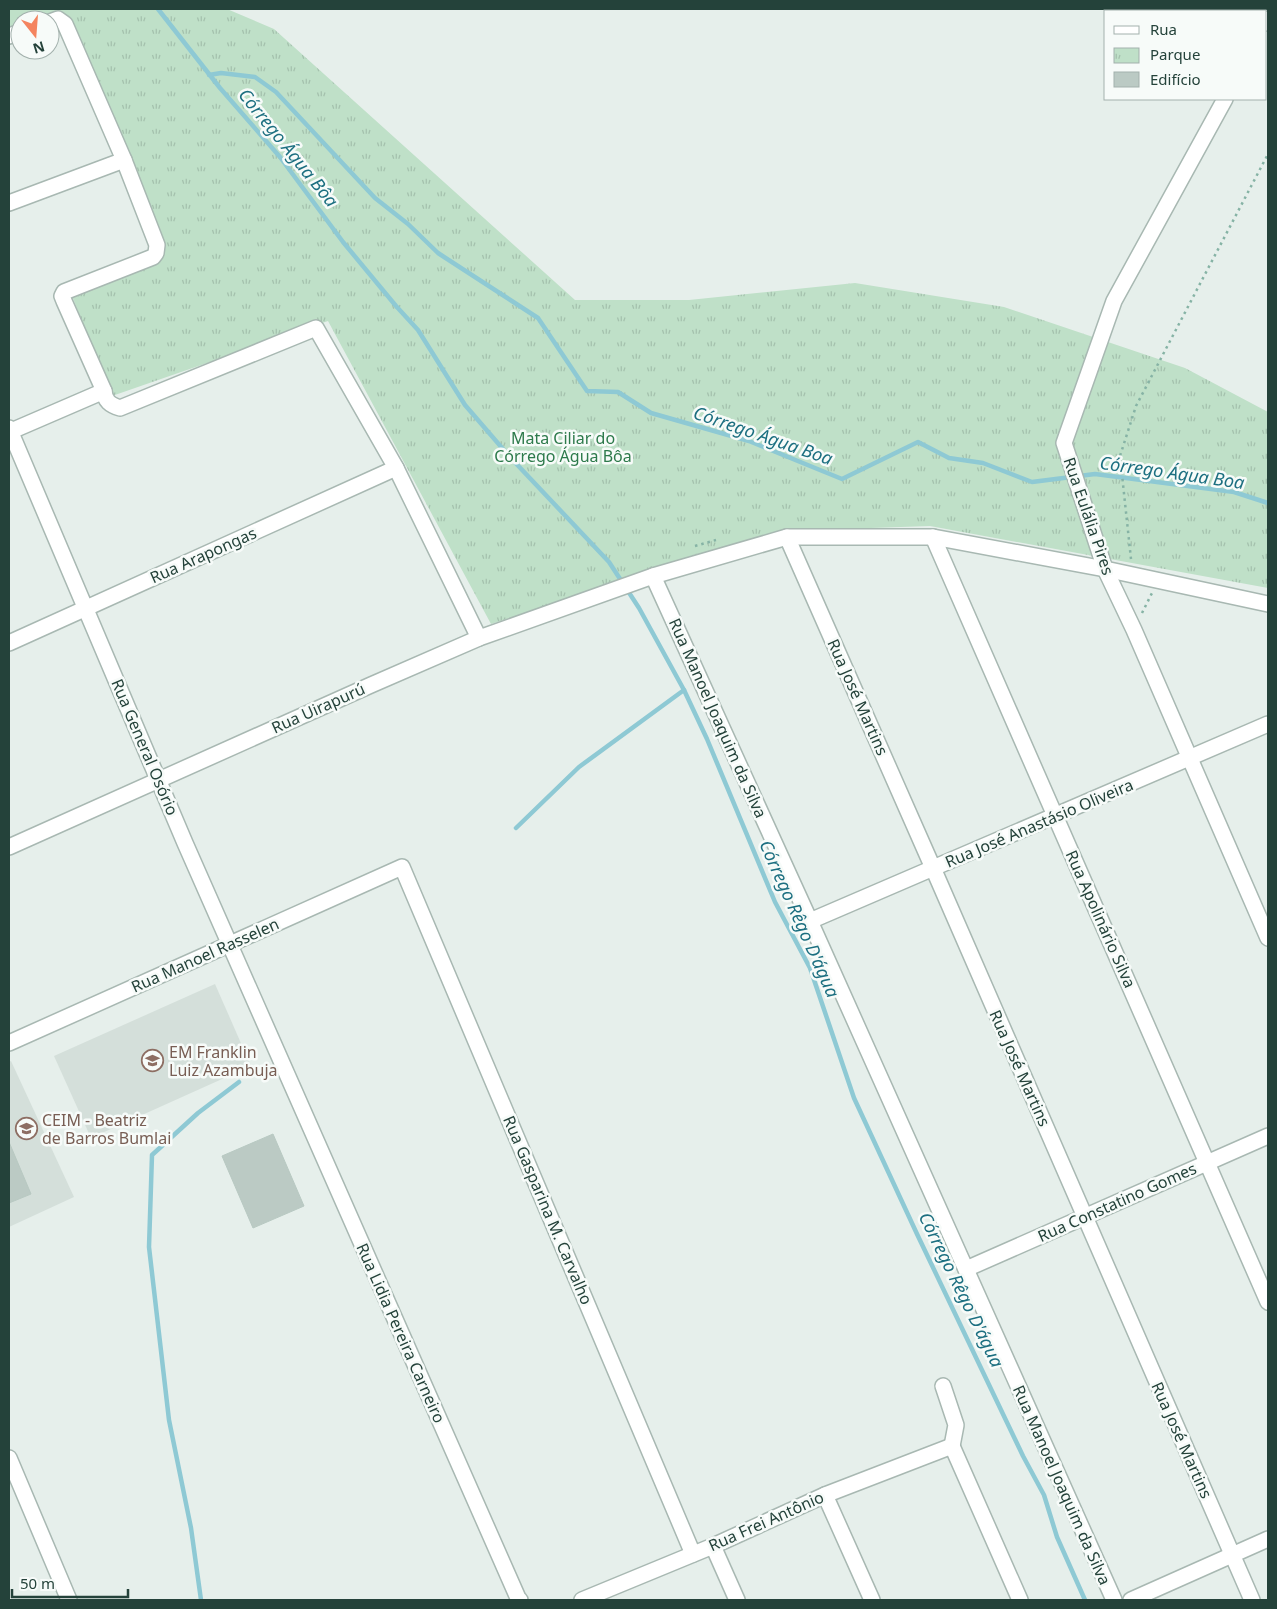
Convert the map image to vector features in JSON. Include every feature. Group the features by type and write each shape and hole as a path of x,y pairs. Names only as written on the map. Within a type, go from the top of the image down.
{"street":[{"path":"60,20 65,24 124,160 157,245 156,253 153,257 64,292 62,296 104,391 105,399 112,406 120,408 316,328 398,470 479,638"},
{"name":"Rua Eulália Pires","path":"1223,100 1114,301 1064,443 1105,569 1134,630 1268,938"},
{"path":"9,203 124,160"},
{"path":"9,430 104,391"},
{"name":"Rua General Osório","path":"9,430 282,1065"},
{"name":"Rua Arapongas","path":"9,642 398,470"},
{"name":"Rua Uirapurú","path":"9,847 479,638 633,582 787,537 933,537 1105,569 1268,604"},
{"name":"Rua José Martins","path":"787,537 1252,1600"},
{"name":"Rua Apolinário Silva","path":"933,537 1268,1302"},
{"name":"Rua Manoel Joaquim da Silva","path":"653,576 810,921 1114,1600"},
{"name":"Rua José Anastásio Oliveira","path":"810,921 1268,724"},
{"name":"Rua Manoel Rasselen","path":"9,1043 402,867"},
{"name":"Rua Gasparina M. Carvalho","path":"402,867 693,1554"},
{"name":"Rua Lidia Pereira Carneiro","path":"282,1065 520,1600"},
{"name":"Rua Constatino Gomes","path":"966,1269 1268,1136"},
{"path":"943,1386 956,1425 952,1446 1020,1600"},
{"name":"Rua Frei Antônio","path":"582,1600 713,1546 825,1495 952,1446"},
{"path":"9,1458 69,1600"},
{"path":"825,1495 872,1600"},
{"path":"1131,1600 1268,1539"},
{"path":"713,1546 737,1600"}],"path":[{"path":"1132,566 1120,456 1136,406 1268,154"},
{"path":"1134,630 1158,580"}],"shaded area":[{"name":"EM Franklin Luiz Azambuja","path":"215,984 251,1066 91,1138 54,1056"},
{"name":"CEIM - Beatriz de Barros Bumlai","path":"11,1061 74,1197 9,1227 9,1062"}],"green space":[{"name":"Mata Ciliar do Córrego Água Bôa","path":"9,9 227,9 274,29 575,300 689,300 855,283 1004,307 1185,368 1268,412 1268,588 930,526 783,531 491,624 328,321 112,396 70,291 158,251 60,15 60,10 10,10 9,33"}],"building":[{"path":"273,1134 304,1206 253,1228 222,1156"},
{"path":"9,1142 31,1194 9,1203"}],"waterway":[{"name":"Córrego Rêgo D'água","path":"158,9 220,88 280,157 343,242 418,330 465,405 509,456 609,562 639,608 684,690 707,739 775,902 810,968 854,1098 1023,1456 1044,1495 1057,1537 1085,1600"},
{"name":"Córrego Água Boa","path":"209,75 221,73 255,77 276,92 375,198 408,224 438,253 538,318 587,391 618,392 651,413 749,441 842,479 918,442 949,458 983,463 1032,482 1095,474 1234,492 1268,503"},
{"path":"516,828 579,767 684,690"},
{"path":"201,1600 191,1528 169,1420 149,1247 152,1155 198,1113 239,1082"}],"place":[{"name":"EM Franklin Luiz Azambuja","path":"153,1061"},
{"name":"CEIM - Beatriz de Barros Bumlai","path":"26,1129"}],"water label":[{"name":"Córrego Água Bôa","path":"288,148"}]}
